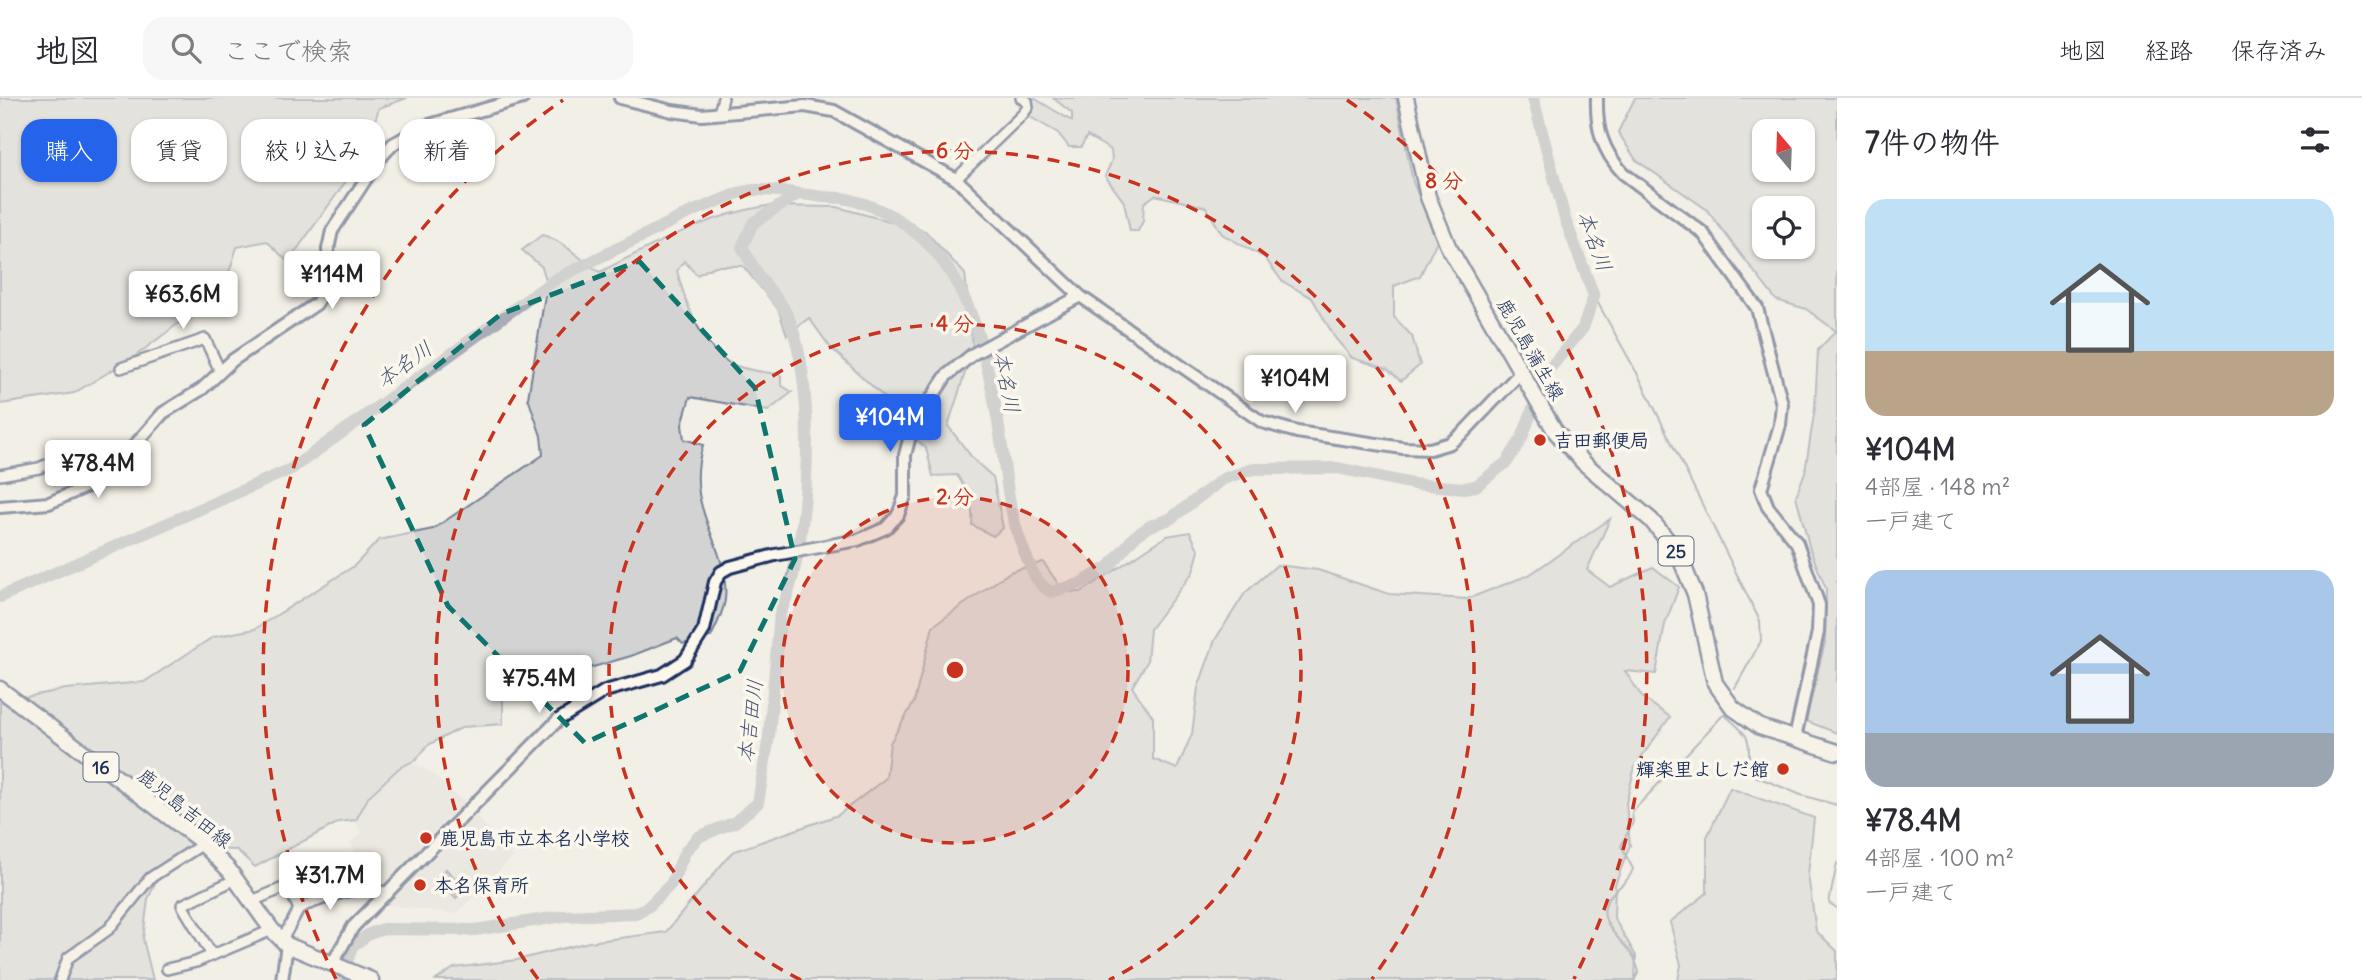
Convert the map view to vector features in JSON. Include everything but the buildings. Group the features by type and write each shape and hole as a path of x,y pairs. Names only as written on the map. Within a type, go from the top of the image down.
{"main road":[{"name":"鹿児島蒲生線","path":"1406,98 1435,219 1548,417 1575,453 1651,520 1678,553 1695,594 1714,683 1727,701 1760,727 1837,752"},
{"name":"鹿児島吉田線","path":"0,689 203,844 236,879 280,938"},
{"path":"280,938 371,980"}],"street":[{"path":"0,507 41,505 90,487 116,470 158,417 202,389 220,371 316,304 324,296 331,274 328,249 332,231 379,159 393,144 415,130 523,98"},
{"path":"620,98 673,111 719,113 794,106 819,107 845,117 956,179 1080,296 1262,422 1297,432 1418,450 1441,447 1464,432 1524,378"},
{"path":"719,113 723,98"},
{"path":"956,179 1023,114 1028,107 1027,101 1021,98"},
{"path":"1597,98 1597,122 1602,141 1613,162 1623,173 1703,233 1757,308 1782,404 1780,425 1761,489 1768,507 1797,543 1819,605 1818,632 1795,738"},
{"path":"336,965 347,933 558,720 605,691 662,675 685,660 704,630 715,582 722,572 739,564 876,535 893,521 905,496 905,455 912,429 946,376 973,354 1080,296"},
{"path":"121,368 205,340 220,371"},
{"path":"0,475 39,468 75,452 86,461 90,487"},
{"path":"60,980 68,958 109,929 150,878 203,844"},
{"path":"212,955 182,905 236,879"},
{"path":"252,901 288,886 299,909"},
{"path":"282,980 280,938 299,909 349,891 382,890 388,894"},
{"path":"167,969 280,938"}],"highlighted area":[{"path":"639,261 755,388 795,559 740,671 585,743 448,606 364,425 501,314"}],"shaded area":[{"path":"0,98 407,98 379,108 376,119 241,119 241,182 345,182 288,262 267,241 237,247 224,289 134,357 74,393 0,404"},
{"path":"1034,98 1072,121 1072,113 1053,98 1396,98 1413,182 1437,241 1420,276 1394,286 1394,317 1412,336 1420,365 1401,381 1387,369 1352,358 1335,338 1312,298 1282,281 1265,258 1222,234 1206,207 1155,195 1144,203 1143,221 1138,231 1130,231 1124,202 1105,176 1112,160 1111,150 1087,136 1081,147 1069,147 1058,133 1025,114"},
{"path":"1635,98 1837,98 1837,733 1806,721 1825,642 1826,589 1810,549 1796,496 1805,472 1815,408 1818,350 1836,331 1806,309 1776,300 1706,209 1636,160 1618,132"},
{"path":"767,206 837,207 925,231 965,274 973,348 948,426 974,460 993,477 1003,528 993,536 972,525 969,499 957,475 933,476 926,448 895,421 887,400 830,347 809,318 787,335 778,309 743,266 715,266 697,275 684,261 677,271 680,283 696,323 712,347 732,364 781,375 781,385 792,392 768,411 690,397 682,425 684,439 703,445 698,468 698,489 725,580 724,605 711,637 683,644 677,638 631,656 531,685 503,679 503,724 463,727 428,745 416,760 399,768 369,796 356,820 339,822 255,867 237,850 197,849 159,874 148,899 143,939 153,980 0,980 0,702 66,689 144,682 213,637 255,629 354,566 379,540 433,529 543,455 541,436 528,398 547,283 542,267 522,250 542,235 565,246 600,272 702,223"},
{"path":"1516,335 1519,339 1525,335 1537,354 1523,362 1509,339"},
{"path":"1610,519 1587,570 1610,587 1653,567 1679,587 1665,624 1656,674 1625,671 1642,697 1670,717 1635,766 1626,803 1630,845 1615,885 1614,918 1636,956 1635,980 436,980 454,968 517,960 589,942 666,932 732,852 838,815 886,778 890,743 914,702 933,626 1010,572 1043,562 1064,592 1081,592 1167,536 1190,532 1199,551 1193,572 1150,629 1147,662 1132,687 1153,717 1153,759 1177,769 1192,734 1198,688 1215,640 1245,593 1277,565 1318,570 1389,594 1467,599 1529,575"},
{"name":"鹿児島市立本名小学校","path":"414,764 428,770 465,803 513,857 456,914 382,904 420,866 412,858 385,885 379,885 350,843 362,832 350,815 399,769"},
{"path":"1730,788 1814,818 1808,875 1816,931 1837,951 1837,980 1678,980 1681,965 1670,922 1707,893 1707,837"},
{"path":"446,869 456,879 461,875 470,885 456,898 437,878"}],"waterway":[{"name":"本名川","path":"0,597 291,469 556,279 689,213 738,193 753,190 848,199 886,213 916,233 940,258 959,288 984,356 999,428 1010,504 1018,533 1033,573 1040,584 1051,592 1079,584 1109,567 1134,537 1150,526 1170,519 1223,479 1253,469 1338,468 1413,484 1464,488 1476,486 1507,462 1522,438 1546,373 1583,328 1594,296 1565,219 1533,98"},
{"name":"本吉田川","path":"342,980 352,946 369,934 383,929 475,930 564,916 636,913 649,906 671,884 685,852 698,837 735,822 758,803 769,736 780,613 791,584 799,548 807,461 806,416 795,337 784,309 761,279 742,247 753,223 798,194"},
{"path":"1594,296 1638,375 1760,621 1761,641 1735,688"},
{"path":"1634,980 1639,972 1635,959 1607,923 1605,915 1608,899 1633,869 1621,846 1633,822 1632,812 1724,714 1746,736 1750,766 1755,776 1801,795 1837,805"},
{"path":"1837,863 1829,903 1837,908"}],"place":[{"name":"吉田郵便局","path":"1540,440"},
{"name":"輝楽里よしだ館","path":"1783,769"},
{"name":"鹿児島市立本名小学校","path":"426,838"},
{"name":"本名保育所","path":"420,885"}]}
